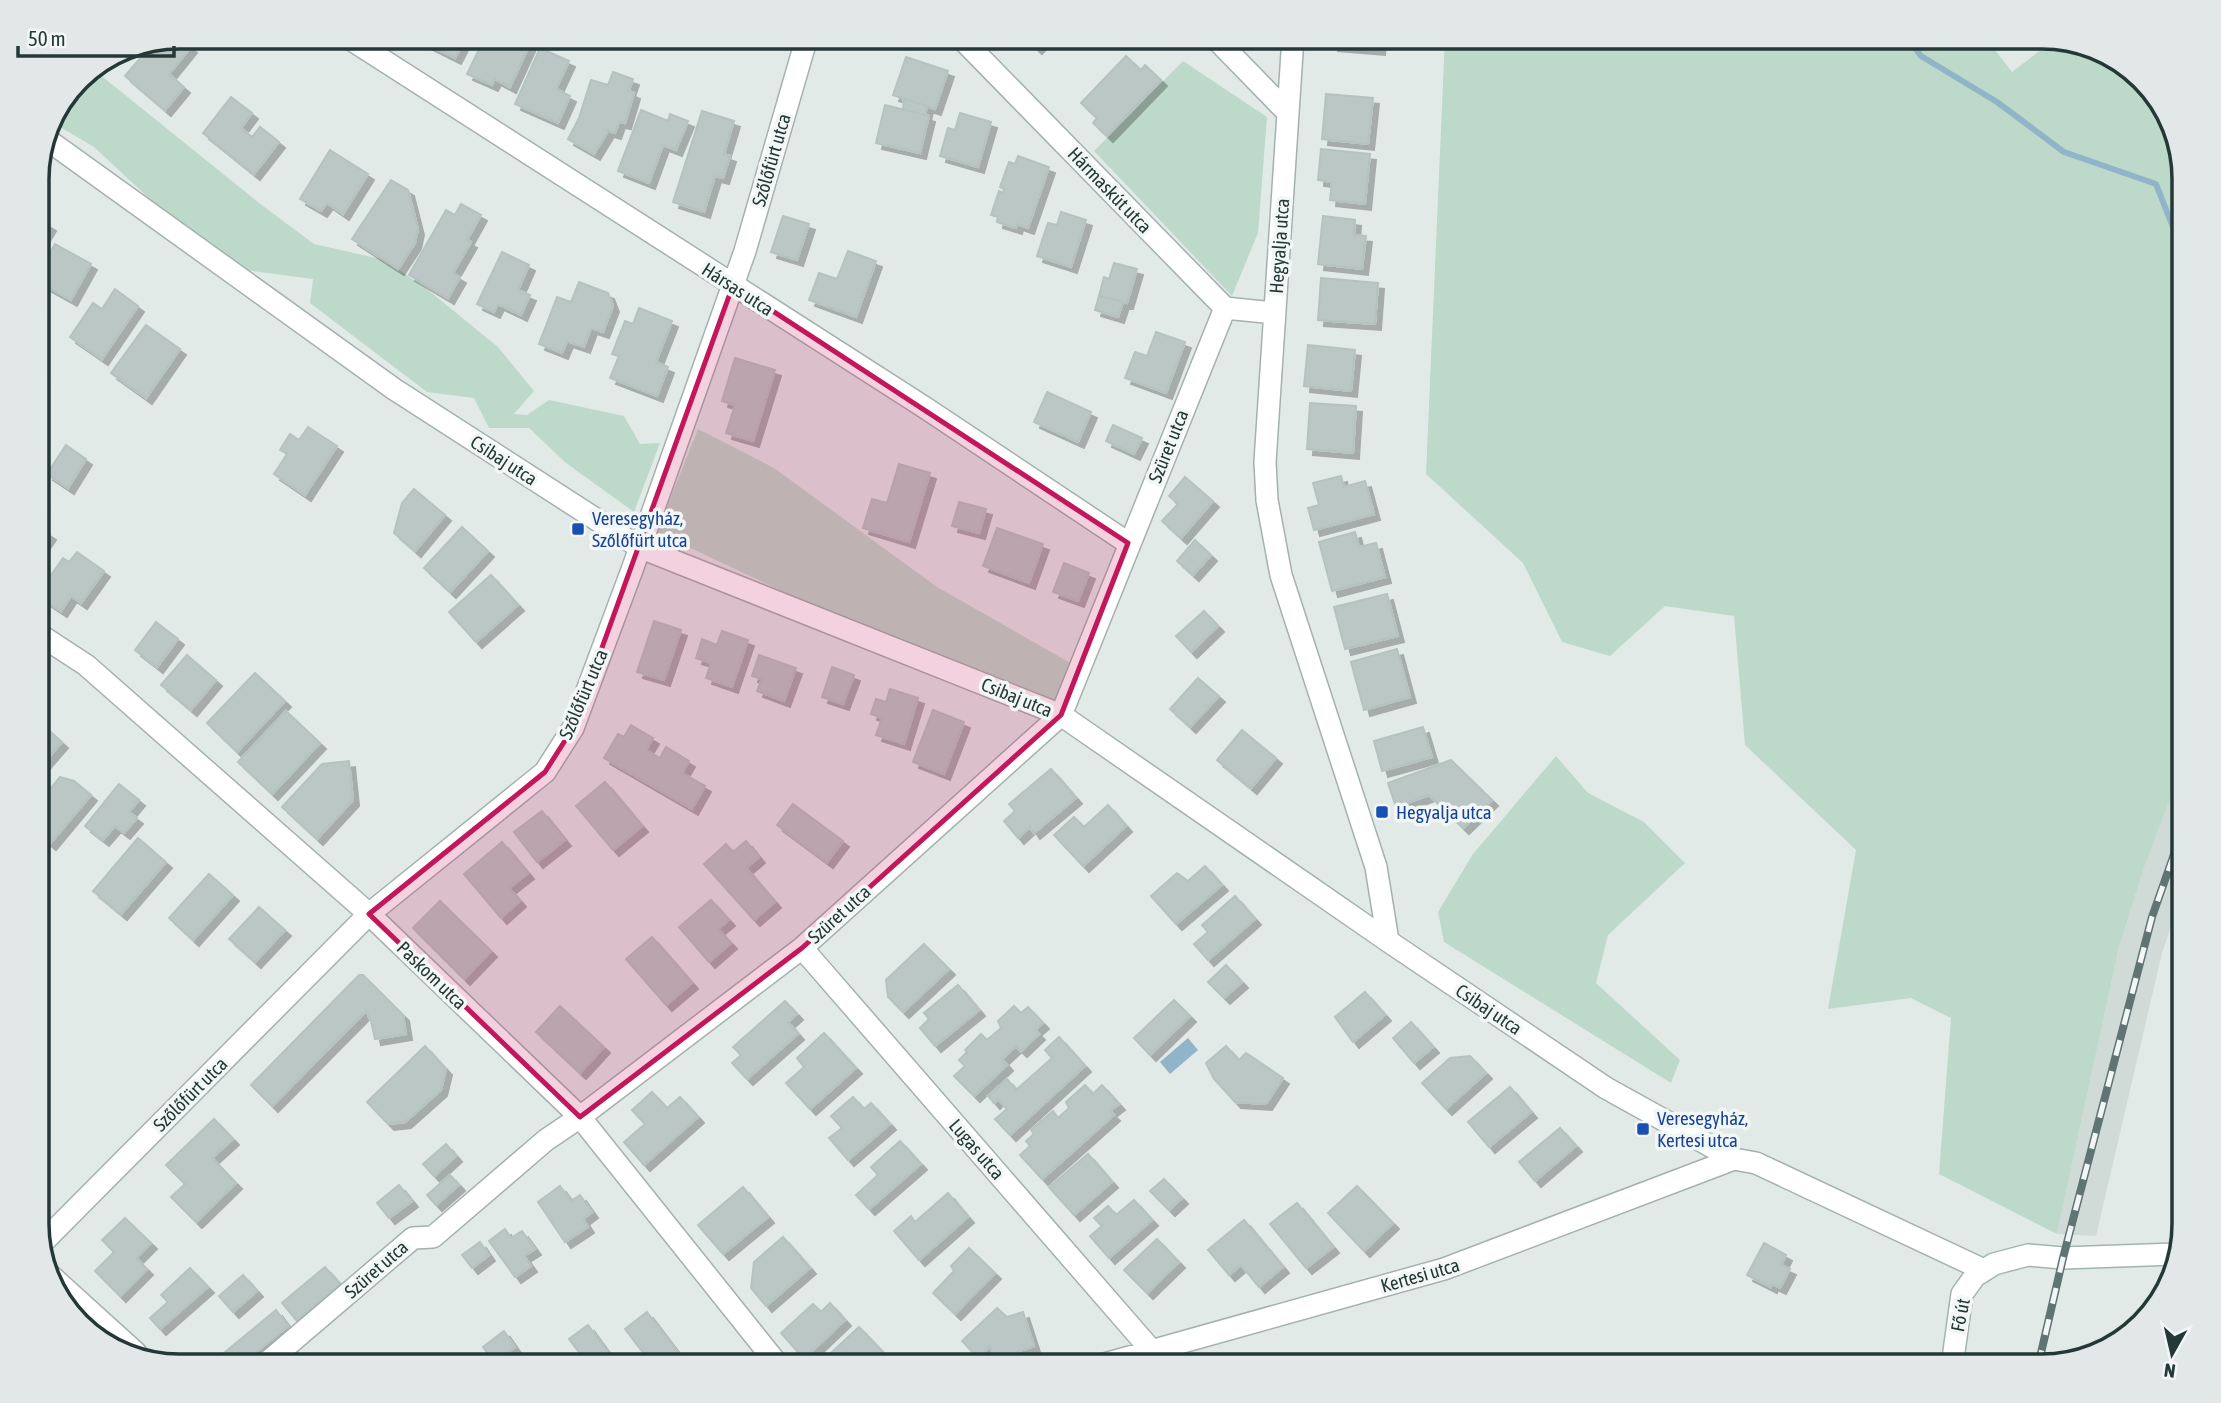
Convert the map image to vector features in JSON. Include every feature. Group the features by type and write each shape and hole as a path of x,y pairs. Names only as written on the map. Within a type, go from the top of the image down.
{"street":[{"name":"Hársas utca","path":"366,49 924,407 1128,543"},
{"name":"Szőlőfürt utca","path":"49,1236 369,914 545,772 573,729 733,285 803,49"},
{"name":"Hármaskút utca","path":"972,49 1225,308"},
{"path":"1226,49 1287,113"},
{"name":"Hegyalja utca","path":"1292,49 1265,461 1267,500 1281,575 1376,867 1388,941"},
{"name":"Csibaj utca","path":"53,145 394,389 639,547 1061,715 1606,1088 1734,1159 1756,1163 1983,1270"},
{"path":"1225,308 1274,313"},
{"name":"Szüret utca","path":"277,1354 413,1238 433,1237 545,1140 580,1117 802,948 1061,715 1128,543 1225,308"},
{"name":"Paskom utca","path":"49,641 86,665 369,914 580,1117 769,1354"},
{"name":"Lugas utca","path":"802,948 1152,1351"},
{"name":"Kertesi utca","path":"1141,1354 1444,1269 1734,1159"},
{"path":"1983,1270 2002,1261 2028,1255 2063,1258 2169,1254"},
{"name":"Fő út","path":"1954,1354 1962,1294 1983,1270"},
{"path":"67,1290 123,1341"}],"highlighted area":[{"path":"733,285 1128,543 1061,715 802,948 580,1117 369,914 545,772 573,728"}],"shaded area":[{"path":"2172,794 2172,923 2162,953 2096,1236 2057,1234 2119,947 2145,865"}],"green space":[{"path":"1444,49 1994,49 2012,72 2042,49 2059,50 2099,62 2128,81 2140,93 2155,114 2168,146 2172,180 2172,794 2145,865 2119,947 2057,1234 1939,1174 1951,1018 1911,998 1828,1009 1856,850 1745,745 1734,616 1665,606 1610,656 1562,642 1523,563 1426,474"},
{"path":"1183,61 1267,117 1258,233 1232,296 1094,151"},
{"path":"101,75 314,244 385,260 428,290 498,347 534,391 514,414 527,415 549,400 624,416 640,444 660,443 634,512 566,463 529,428 489,428 474,398 427,392 310,303 313,279 245,270 182,229 94,147 60,127 76,100"},
{"path":"698,429 774,468 937,587 1074,665 1068,688 1054,700 807,603 657,532"},
{"path":"1556,756 1588,793 1644,822 1685,863 1608,935 1596,983 1680,1060 1671,1083 1444,942 1438,912 1473,854"}],"water":[{"path":"1188,1038 1198,1050 1170,1074 1160,1062"}],"building":[{"path":"189,49 169,74 184,87 165,110 125,76 144,54"},
{"path":"437,49 460,49 455,58"},
{"path":"479,49 527,49 510,87 495,79 492,85 467,74"},
{"path":"540,49 569,61 556,89 570,96 558,123 515,104"},
{"path":"1126,56 1141,70 1145,65 1161,80 1107,136 1093,123 1097,118 1081,103"},
{"path":"906,57 948,71 935,109 893,95"},
{"path":"613,72 633,79 629,91 634,93 625,123 619,122 615,133 608,131 594,154 568,139 579,118 591,80 608,85"},
{"path":"1326,94 1373,98 1368,144 1322,139"},
{"path":"231,97 252,113 241,128 252,137 260,127 279,142 254,174 203,133"},
{"path":"904,99 927,106 925,115 903,109"},
{"path":"885,105 929,116 920,153 876,143"},
{"path":"641,110 668,121 670,114 688,121 676,150 663,145 649,183 618,171"},
{"path":"702,111 734,121 724,154 730,156 723,178 715,176 704,212 673,202"},
{"path":"960,113 991,122 978,167 940,156 948,128 955,130"},
{"path":"1321,149 1370,154 1365,204 1330,200 1332,182 1318,180"},
{"path":"330,150 368,174 343,214 327,203 321,211 300,199"},
{"path":"1018,156 1049,167 1028,228 1017,224 1016,228 997,222 998,217 991,215 999,191 1003,193 1004,189 1000,187 1009,162 1015,164"},
{"path":"391,180 408,190 418,229 415,243 398,269 352,239"},
{"path":"461,204 481,215 467,240 471,242 453,273 460,277 448,298 409,275 446,210 455,215"},
{"path":"1061,212 1086,220 1071,267 1037,256 1048,223 1057,225"},
{"path":"783,216 809,224 797,260 771,252"},
{"path":"1323,216 1355,220 1354,235 1366,236 1362,269 1318,264"},
{"path":"55,244 91,264 71,300 49,288 49,254"},
{"path":"848,251 876,261 856,317 809,300 819,273 837,279"},
{"path":"502,252 529,265 518,290 530,295 521,315 498,304 494,312 477,304"},
{"path":"1114,263 1137,269 1127,303 1099,296 1104,277 1109,279"},
{"path":"1321,278 1378,283 1375,324 1318,320"},
{"path":"579,282 608,293 613,306 603,332 591,328 584,347 567,341 562,353 539,344 557,297 571,302"},
{"path":"115,289 138,306 102,359 70,337 93,303 102,309"},
{"path":"1099,296 1123,302 1118,317 1095,310"},
{"path":"639,308 672,321 656,362 668,367 657,396 610,378 619,356 612,354 625,321 633,324"},
{"path":"146,325 180,349 146,398 111,373"},
{"path":"1156,332 1185,342 1166,393 1125,378 1135,352 1147,356"},
{"path":"1308,345 1355,350 1351,391 1304,386"},
{"path":"735,358 775,370 753,441 726,433 735,405 722,401"},
{"path":"1047,392 1091,412 1078,442 1034,422"},
{"path":"1310,403 1356,406 1353,453 1307,449"},
{"path":"1113,425 1142,438 1134,454 1106,441"},
{"path":"308,427 337,446 305,495 274,474 287,454 280,450 290,434 299,440"},
{"path":"66,445 86,459 68,488 49,475 49,471"},
{"path":"899,464 930,473 909,542 863,528 872,499 887,503"},
{"path":"1341,476 1344,487 1365,481 1374,514 1314,530 1308,508 1319,505 1313,483"},
{"path":"1185,477 1213,501 1181,538 1162,521 1178,504 1169,496"},
{"path":"414,489 445,515 415,551 394,533 402,503"},
{"path":"959,502 986,509 979,533 952,526"},
{"path":"462,527 488,551 450,592 424,568"},
{"path":"997,528 1043,544 1029,583 983,566"},
{"path":"1355,532 1359,547 1376,543 1385,577 1332,591 1319,542"},
{"path":"1195,540 1211,555 1193,575 1177,561"},
{"path":"77,552 104,571 81,603 71,596 61,611 49,603 49,578 63,558 69,562"},
{"path":"1064,563 1089,573 1078,601 1053,592"},
{"path":"491,575 518,605 476,642 449,612"},
{"path":"1387,594 1398,636 1345,649 1334,607"},
{"path":"1204,611 1218,626 1191,652 1176,636"},
{"path":"654,621 681,630 664,680 637,672"},
{"path":"156,622 178,639 157,667 135,650"},
{"path":"722,631 748,640 732,687 706,678 711,663 696,658 702,639 717,645"},
{"path":"1397,649 1410,697 1364,710 1351,662"},
{"path":"187,655 216,680 191,710 161,685"},
{"path":"759,655 796,668 784,701 757,691 762,679 752,676"},
{"path":"832,667 854,675 843,704 822,697"},
{"path":"255,673 285,701 237,752 207,723"},
{"path":"1198,678 1219,696 1190,727 1170,709"},
{"path":"890,689 918,698 904,744 876,735 882,718 871,714 876,699 886,702"},
{"path":"933,710 964,722 944,774 913,762"},
{"path":"286,711 320,743 272,794 238,762"},
{"path":"631,725 653,738 646,750 660,758 666,747 689,761 682,773 705,786 692,809 604,758 618,734 624,737"},
{"path":"1423,727 1432,757 1382,771 1374,741"},
{"path":"1242,730 1276,758 1251,788 1217,760"},
{"path":"49,731 62,742 49,757"},
{"path":"1451,760 1492,800 1463,828 1429,795 1396,807 1388,783"},
{"path":"349,761 353,800 317,839 282,807 322,764"},
{"path":"1051,769 1076,798 1034,833 1030,827 1018,838 1004,821 1015,811 1009,804"},
{"path":"60,777 74,781 91,795 50,844 49,843 49,790"},
{"path":"605,782 642,826 613,850 576,806"},
{"path":"119,784 139,800 129,812 137,818 124,833 115,826 103,840 85,826"},
{"path":"793,804 843,841 827,862 777,825"},
{"path":"1108,805 1126,826 1083,866 1054,835 1074,817 1084,827"},
{"path":"542,811 565,840 537,862 514,832"},
{"path":"138,838 166,862 121,914 93,891"},
{"path":"746,841 759,857 746,868 775,902 754,920 704,864 726,844 733,852"},
{"path":"502,842 528,873 509,888 520,901 501,918 464,874"},
{"path":"1205,866 1222,885 1176,924 1151,896 1177,873 1188,881"},
{"path":"209,874 233,895 193,940 169,918"},
{"path":"1235,896 1255,919 1208,960 1194,944 1208,932 1202,925"},
{"path":"711,900 729,920 718,929 731,943 709,962 679,927"},
{"path":"440,901 491,951 464,979 413,928"},
{"path":"259,907 285,930 255,962 229,939"},
{"path":"652,937 692,983 666,1005 626,959"},
{"path":"924,944 949,969 903,1012 888,997 886,980"},
{"path":"1226,965 1242,982 1224,998 1208,982"},
{"path":"359,975 363,975 403,1015 406,1034 375,1039 366,1011 272,1106 251,1085"},
{"path":"958,985 979,1010 935,1046 920,1028 929,1019 924,1013"},
{"path":"1365,992 1385,1015 1353,1042 1335,1017"},
{"path":"1174,1000 1190,1016 1150,1055 1134,1038"},
{"path":"785,1001 797,1014 788,1022 798,1034 747,1079 732,1063 741,1055 733,1047"},
{"path":"560,1006 604,1047 580,1073 536,1032"},
{"path":"1014,1006 1021,1013 1028,1007 1043,1023 1035,1030 1039,1034 1021,1051 1016,1046 1002,1059 1007,1065 974,1096 954,1076 965,1066 959,1060 981,1034 987,1040 1001,1028 998,1021"},
{"path":"1411,1022 1433,1047 1414,1063 1393,1038"},
{"path":"824,1033 856,1068 810,1109 786,1083 804,1067 797,1058"},
{"path":"1059,1037 1085,1066 1010,1135 995,1119 1007,1109 998,1099 994,1103 988,1096 1007,1079 1016,1090 1052,1058 1045,1050"},
{"path":"425,1046 446,1069 441,1090 405,1122 388,1124 367,1102"},
{"path":"1226,1046 1239,1060 1246,1053 1283,1078 1266,1104 1235,1102 1214,1079 1206,1063"},
{"path":"1470,1056 1486,1073 1446,1109 1422,1083 1450,1058"},
{"path":"1085,1085 1093,1094 1102,1085 1119,1104 1110,1111 1114,1115 1042,1179 1020,1155 1030,1146 1026,1141 1034,1134 1031,1130 1053,1111 1058,1118 1069,1108 1066,1102"},
{"path":"1510,1087 1531,1112 1489,1147 1468,1122"},
{"path":"652,1092 667,1108 680,1097 698,1117 644,1165 624,1142 645,1124 632,1110"},
{"path":"853,1097 864,1109 871,1103 890,1124 848,1160 829,1138 842,1128 831,1116"},
{"path":"214,1119 233,1139 212,1158 236,1183 196,1222 171,1197 185,1184 166,1165"},
{"path":"1560,1128 1576,1146 1535,1181 1519,1162"},
{"path":"900,1141 921,1164 869,1209 856,1195 878,1175 871,1167"},
{"path":"446,1144 456,1156 434,1176 423,1164"},
{"path":"1088,1154 1112,1182 1074,1215 1049,1187"},
{"path":"450,1175 459,1185 436,1205 427,1195"},
{"path":"1164,1179 1182,1198 1169,1210 1150,1191"},
{"path":"399,1185 412,1201 389,1218 377,1203"},
{"path":"560,1186 571,1201 580,1195 592,1212 583,1219 588,1227 565,1242 538,1202"},
{"path":"1357,1186 1393,1223 1364,1251 1328,1213"},
{"path":"743,1187 768,1217 723,1254 698,1225"},
{"path":"948,1193 968,1217 919,1260 894,1231 911,1216 915,1222"},
{"path":"1134,1200 1152,1220 1109,1258 1090,1236 1102,1226 1094,1218 1108,1206 1116,1215"},
{"path":"1297,1203 1333,1247 1306,1268 1270,1224"},
{"path":"125,1218 151,1243 136,1258 147,1269 120,1296 95,1271 114,1252 102,1240"},
{"path":"1244,1220 1283,1267 1259,1287 1241,1265 1229,1275 1208,1250"},
{"path":"505,1229 511,1238 522,1231 535,1249 524,1256 531,1266 515,1277 489,1241"},
{"path":"783,1237 810,1268 766,1306 751,1288 754,1262"},
{"path":"1157,1239 1179,1262 1147,1293 1124,1270"},
{"path":"480,1242 489,1255 472,1268 462,1255"},
{"path":"1764,1243 1786,1255 1781,1265 1790,1269 1780,1288 1772,1284 1771,1287 1747,1275"},
{"path":"969,1248 995,1273 955,1314 933,1293 954,1271 951,1266"},
{"path":"325,1267 340,1284 297,1321 282,1303"},
{"path":"190,1268 208,1287 160,1329 150,1318 168,1302 161,1295"},
{"path":"243,1275 257,1291 233,1312 219,1296"},
{"path":"830,1303 845,1320 809,1354 800,1354 781,1333 813,1304 821,1312"},
{"path":"997,1308 1007,1317 1023,1312 1034,1346 1010,1354 993,1354 990,1346 982,1354 974,1354 962,1341"},
{"path":"276,1310 288,1326 254,1354 224,1353"},
{"path":"647,1312 679,1354 644,1354 625,1329"},
{"path":"588,1325 609,1354 580,1354 569,1339"},
{"path":"859,1327 885,1354 830,1354"},
{"path":"504,1331 515,1347 505,1354 488,1354 483,1347"}],"waterway":[{"path":"1916,49 1921,56 1997,102 2064,152 2156,184 2172,225"}],"railway":[{"path":"2041,1354 2063,1258 2152,917 2172,860"}],"place":[{"name":"Veresegyház, Szőlőfürt utca","path":"578,529"},
{"name":"Hegyalja utca","path":"1382,812"},
{"name":"Veresegyház, Kertesi utca","path":"1643,1129"}]}
